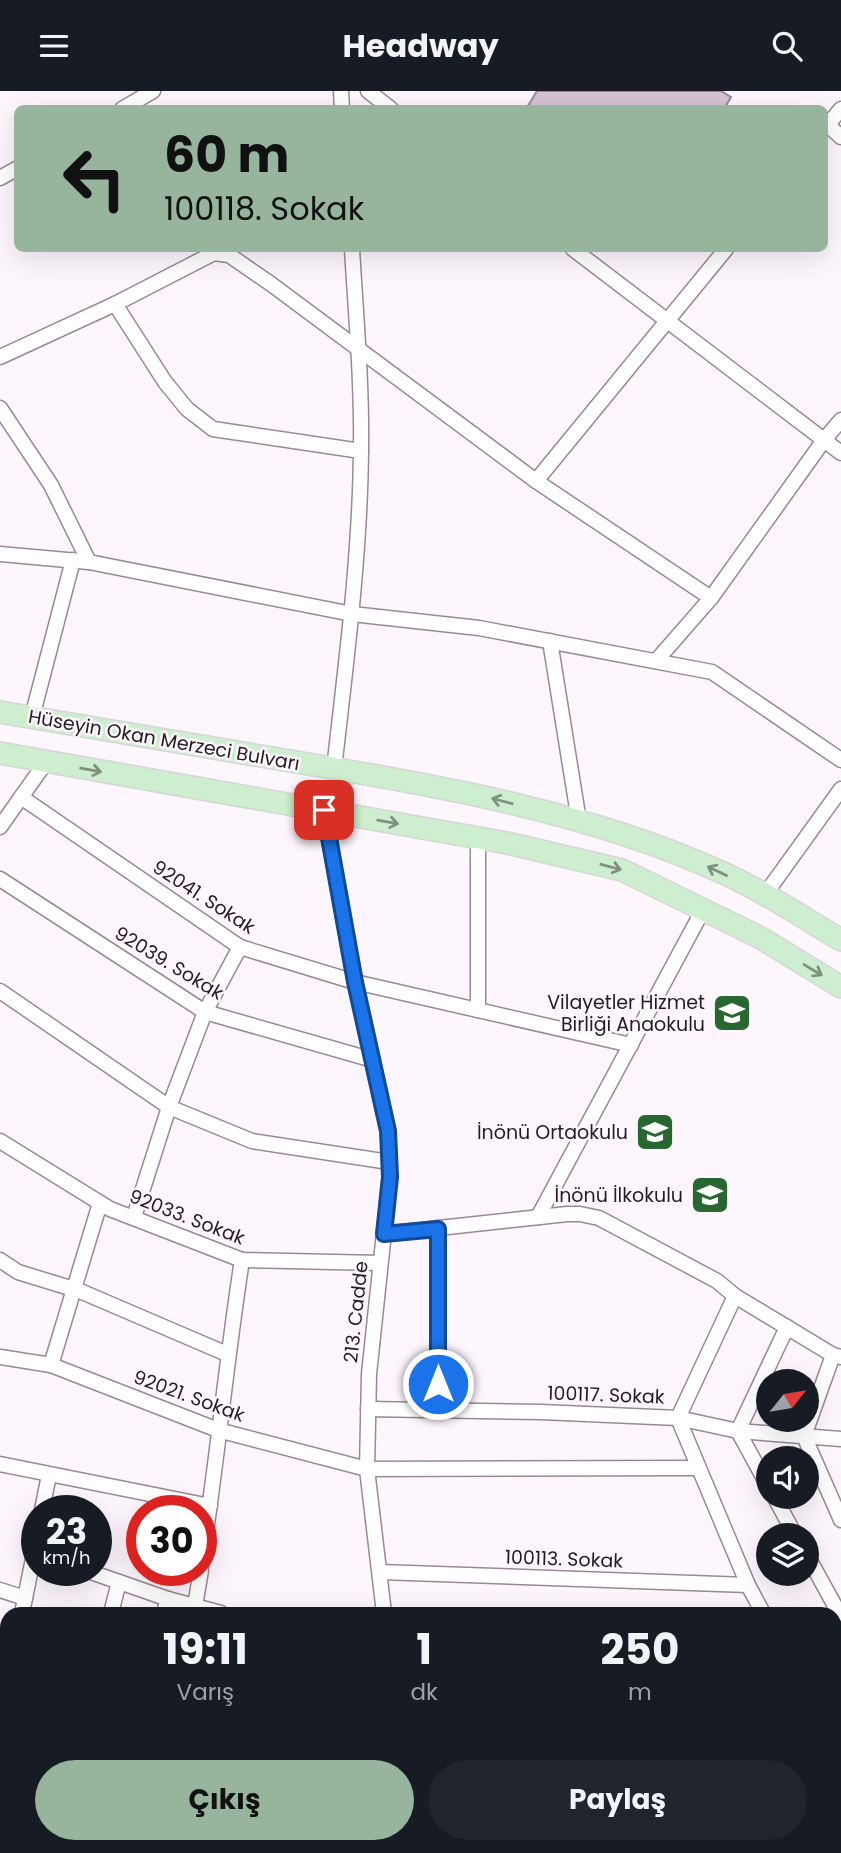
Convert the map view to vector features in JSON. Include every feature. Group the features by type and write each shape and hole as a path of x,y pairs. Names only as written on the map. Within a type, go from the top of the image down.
{"main road":[{"name":"Hüseyin Okan Merzeci Bulvarı","path":"0,712 478,794 579,821 713,868 841,940"},
{"path":"0,754 478,838 570,856 622,870 761,938 841,987"}],"street":[{"path":"129,105 153,91"},
{"path":"368,91 386,105"},
{"path":"828,125 841,109"},
{"path":"334,769 352,614 361,451 359,349 352,252"},
{"path":"577,252 841,453"},
{"path":"536,481 724,252"},
{"path":"0,357 115,304 214,253 229,255 536,481 711,599"},
{"path":"115,304 165,381 187,409 213,429 361,451"},
{"path":"0,408 51,485 89,562"},
{"path":"656,661 711,599 841,420"},
{"path":"0,554 89,562 352,614 479,628 712,673 841,760"},
{"path":"32,717 73,561"},
{"path":"550,641 579,821"},
{"path":"0,827 46,762"},
{"path":"764,895 841,789"},
{"name":"92041. Sokak","path":"22,797 240,947 355,982 631,1045"},
{"name":"213. Cadde","path":"324,810 355,982 388,1131 389,1162 384,1234 369,1374 367,1469 383,1607"},
{"path":"478,838 478,1010"},
{"name":"92039. Sokak","path":"0,880 205,1012 373,1060"},
{"path":"538,1217 704,908"},
{"path":"134,1217 169,1107 205,1012 240,947"},
{"path":"0,991 169,1107 252,1141 389,1162"},
{"name":"92033. Sokak","path":"0,1141 110,1209 242,1261 379,1263"},
{"path":"51,1365 100,1203"},
{"path":"384,1234 538,1217 580,1214 599,1218 716,1281 735,1296 837,1356 804,1436 841,1520"},
{"path":"438,1229 438,1410"},
{"path":"0,1261 18,1272 74,1289 227,1354"},
{"path":"211,1495 227,1354 242,1261"},
{"path":"735,1296 678,1417 748,1585 760,1607"},
{"path":"756,1464 737,1430 787,1327"},
{"name":"92021. Sokak","path":"0,1357 51,1365 218,1430 367,1469 698,1468"},
{"name":"100117. Sokak","path":"369,1409 678,1417 737,1430 841,1439"},
{"path":"0,1464 153,1495"},
{"path":"46,1495 50,1475"},
{"name":"100113. Sokak","path":"380,1572 748,1585"},
{"path":"819,1577 836,1607"},
{"path":"112,1580 166,1606 198,1607"},
{"path":"112,1607 118,1582"},
{"path":"23,1607 28,1586"},
{"path":"195,1606 198,1586"},
{"path":"0,1590 25,1598"}],"building":[{"path":"537,91 721,91 731,97 726,105 528,105"}],"place":[{"name":"Vilayetler Hizmet Birliği Anaokulu","path":"732,1013"},
{"name":"İnönü Ortaokulu","path":"655,1132"},
{"name":"İnönü İlkokulu","path":"710,1195"}],"route":[{"path":"324,810 355,982 388,1131 390,1177 384,1234 438,1229 438,1384"}]}
